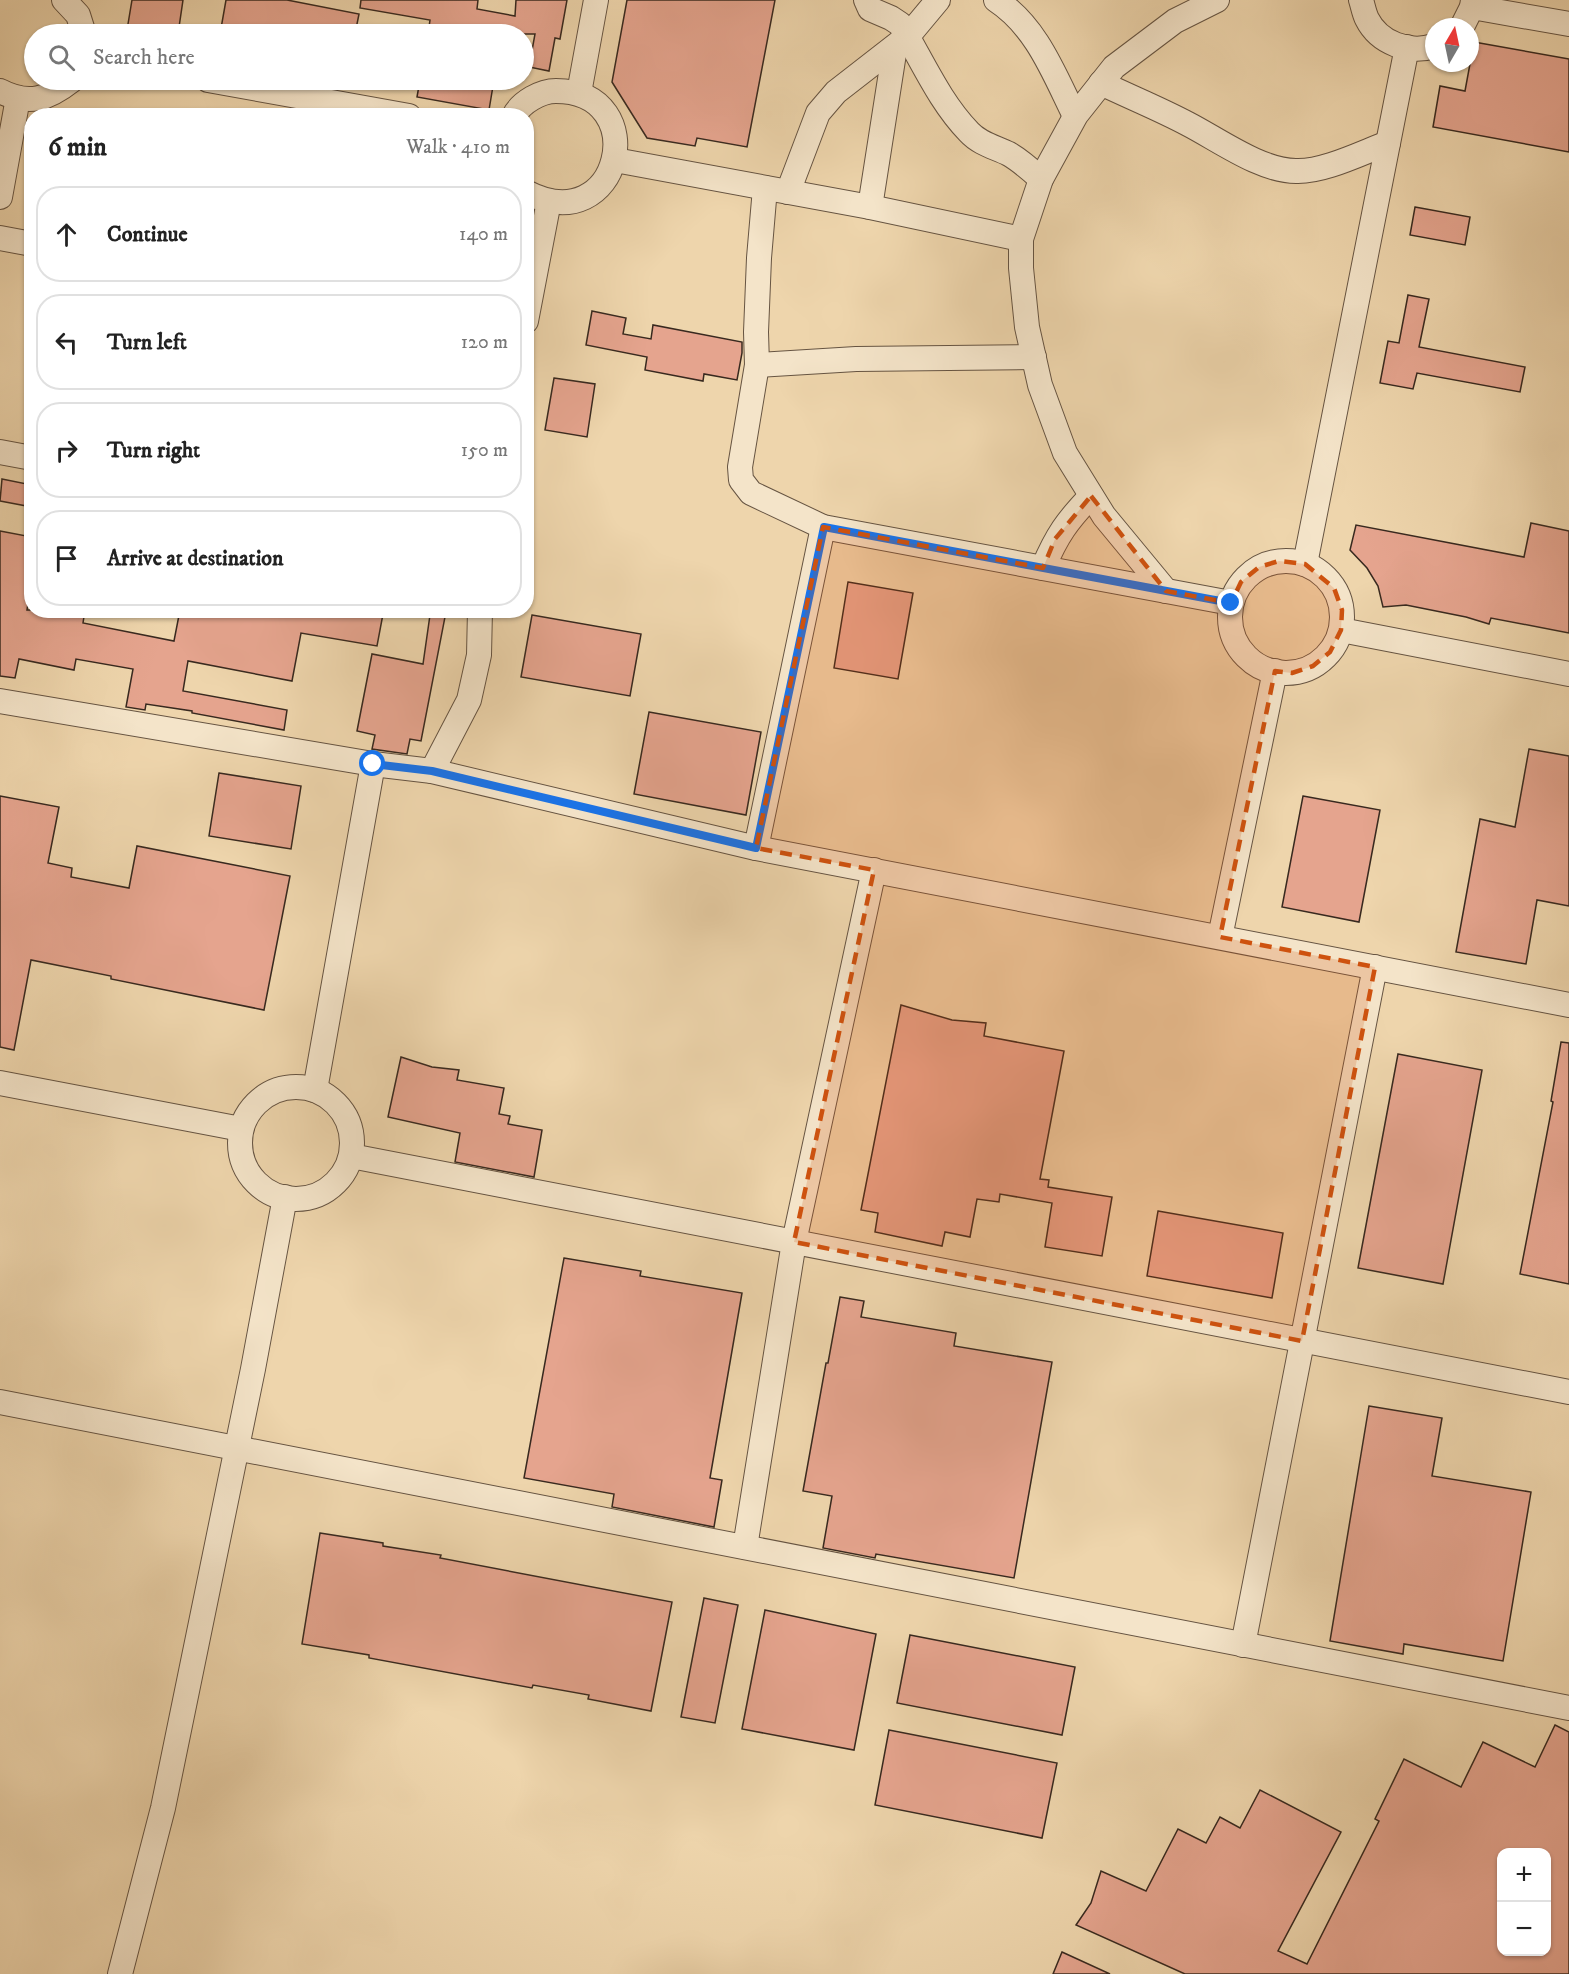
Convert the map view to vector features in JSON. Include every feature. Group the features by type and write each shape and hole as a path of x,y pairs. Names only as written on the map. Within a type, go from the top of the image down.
{"street":[{"path":"64,0 78,15 81,24"},
{"path":"579,93 596,0"},
{"path":"866,0 870,9 900,24 901,41 870,207"},
{"path":"938,0 901,41 836,92 818,113 777,190 757,311 757,365 744,436 740,466 741,480 751,493 824,527 1231,603"},
{"path":"996,0 1023,23 1045,55 1075,116"},
{"path":"1166,591 1104,516 1065,453 1041,385 1027,327 1021,268 1021,239 1041,179 1075,116 1114,67 1175,21 1217,0"},
{"path":"1361,0 1367,19 1382,38 1400,47 1425,49"},
{"path":"1469,11 1569,24"},
{"path":"901,41 970,133 986,145 1023,163 1041,179"},
{"path":"1305,564 1407,48"},
{"path":"1101,84 1282,170 1312,170 1388,143"},
{"path":"0,197 9,94 36,100 60,90"},
{"path":"264,90 364,108"},
{"path":"521,108 534,97 554,91 579,93 595,103 609,118 616,140 615,160 604,182 587,196 567,202 542,200 534,196"},
{"path":"615,160 870,207 1021,239"},
{"path":"534,279 549,201"},
{"path":"0,238 24,242"},
{"path":"757,365 856,359 1034,357"},
{"path":"0,452 24,456"},
{"path":"1043,568 1055,539 1071,517 1091,496"},
{"path":"756,848 824,527"},
{"path":"1279,561 1305,564 1321,573 1334,588 1342,610 1341,630 1330,652 1312,666 1292,673 1268,670 1251,661 1236,643 1230,623 1231,603 1241,582 1259,567 1279,561"},
{"path":"432,771 469,700 479,656 480,618"},
{"path":"1341,630 1569,674"},
{"path":"1220,937 1275,671"},
{"path":"0,701 373,764 432,771 756,848 1569,1005"},
{"path":"315,1090 373,764"},
{"path":"745,1547 794,1242 874,870"},
{"path":"1243,1645 1375,967"},
{"path":"0,1083 241,1129"},
{"path":"290,1087 315,1090 331,1099 345,1114 352,1136 351,1156 340,1178 323,1192 303,1199 279,1196 261,1187 246,1169 240,1149 241,1129 252,1108 270,1093 290,1087"},
{"path":"351,1156 1569,1392"},
{"path":"120,1974 163,1808 237,1448 285,1197"},
{"path":"0,1402 1569,1708"}],"highlighted area":[{"path":"1091,496 1166,591 1231,603 1241,582 1259,567 1279,561 1305,564 1334,588 1342,610 1341,630 1330,652 1313,666 1292,673 1275,671 1220,937 1375,967 1302,1341 794,1242 874,870 756,848 823,527 1043,568 1055,539"}],"building":[{"path":"132,0 183,0 179,24 128,24"},
{"path":"226,0 287,0 359,14 357,24 222,24"},
{"path":"361,0 478,0 477,9 515,16 516,0 567,0 560,39 555,38 549,71 534,68 534,24 429,24 430,20 360,8"},
{"path":"627,0 775,0 747,147 697,138 695,146 647,138 612,82"},
{"path":"1479,43 1569,59 1569,152 1433,127 1440,86 1465,91 1468,72 1479,72"},
{"path":"418,90 492,90 489,108 417,97"},
{"path":"1415,207 1470,217 1465,245 1410,235"},
{"path":"1408,295 1429,299 1419,347 1525,367 1520,392 1417,373 1413,389 1380,383 1388,341 1399,343"},
{"path":"592,311 626,318 623,334 651,339 653,325 742,342 737,380 704,374 703,381 645,370 647,357 586,345"},
{"path":"554,378 595,384 587,437 545,430"},
{"path":"2,479 24,483 24,506 0,501"},
{"path":"1531,523 1569,531 1569,633 1491,618 1489,624 1406,605 1383,607 1378,586 1367,568 1350,550 1356,525 1524,557"},
{"path":"0,531 24,536 24,618 84,618 83,623 174,641 178,618 382,618 377,646 301,633 292,681 188,661 183,691 287,710 284,730 146,704 145,710 126,707 133,669 76,659 74,670 19,659 15,678 0,676"},
{"path":"848,582 913,593 898,679 834,668"},
{"path":"534,615 641,634 630,696 521,677 531,618 534,618"},
{"path":"430,618 445,618 421,741 410,739 407,754 372,749 375,735 357,731 372,654 423,664"},
{"path":"649,712 761,732 746,815 634,794"},
{"path":"1529,749 1569,756 1569,906 1537,900 1526,964 1456,952 1480,819 1515,827"},
{"path":"219,773 301,786 291,849 209,836"},
{"path":"0,796 59,807 48,863 72,868 71,877 129,888 137,846 290,876 264,1010 31,960 14,1050 0,1047"},
{"path":"1303,796 1380,810 1359,922 1282,907"},
{"path":"901,1005 952,1020 986,1023 984,1036 1064,1051 1040,1179 1049,1180 1048,1187 1112,1197 1102,1256 1045,1247 1052,1203 1000,1194 999,1202 977,1199 970,1237 945,1232 942,1246 875,1232 878,1213 861,1210"},
{"path":"1561,1042 1569,1043 1569,1284 1520,1274 1553,1102 1551,1101"},
{"path":"1398,1054 1482,1070 1443,1284 1358,1268"},
{"path":"401,1057 432,1067 459,1070 457,1080 504,1088 499,1114 510,1116 508,1124 542,1130 534,1177 455,1162 460,1133 388,1117"},
{"path":"1158,1211 1283,1233 1272,1298 1147,1276"},
{"path":"564,1258 641,1271 640,1276 742,1293 710,1478 722,1480 714,1527 612,1507 614,1494 524,1478"},
{"path":"840,1297 864,1301 861,1317 956,1333 954,1346 1052,1362 1014,1578 876,1554 875,1558 823,1548 832,1496 803,1491"},
{"path":"1369,1406 1442,1418 1432,1476 1531,1492 1503,1661 1404,1644 1403,1654 1330,1641"},
{"path":"320,1533 383,1543 383,1546 441,1555 440,1558 672,1602 651,1711 588,1699 589,1695 533,1685 532,1688 302,1644"},
{"path":"704,1598 738,1605 715,1723 681,1717"},
{"path":"765,1610 876,1634 854,1750 742,1729"},
{"path":"910,1635 1075,1667 1062,1735 897,1703"},
{"path":"1555,1725 1569,1732 1569,1974 1185,1974 1076,1925 1091,1903 1101,1871 1146,1891 1178,1829 1206,1843 1220,1817 1240,1828 1260,1790 1341,1832 1278,1951 1307,1964 1379,1821 1375,1819 1404,1759 1461,1787 1483,1742 1535,1767"},
{"path":"889,1730 1057,1763 1042,1838 875,1805"},
{"path":"1062,1952 1110,1974 1053,1974"}],"route":[{"path":"373,764 432,771 756,848 824,527 1231,603"}]}
